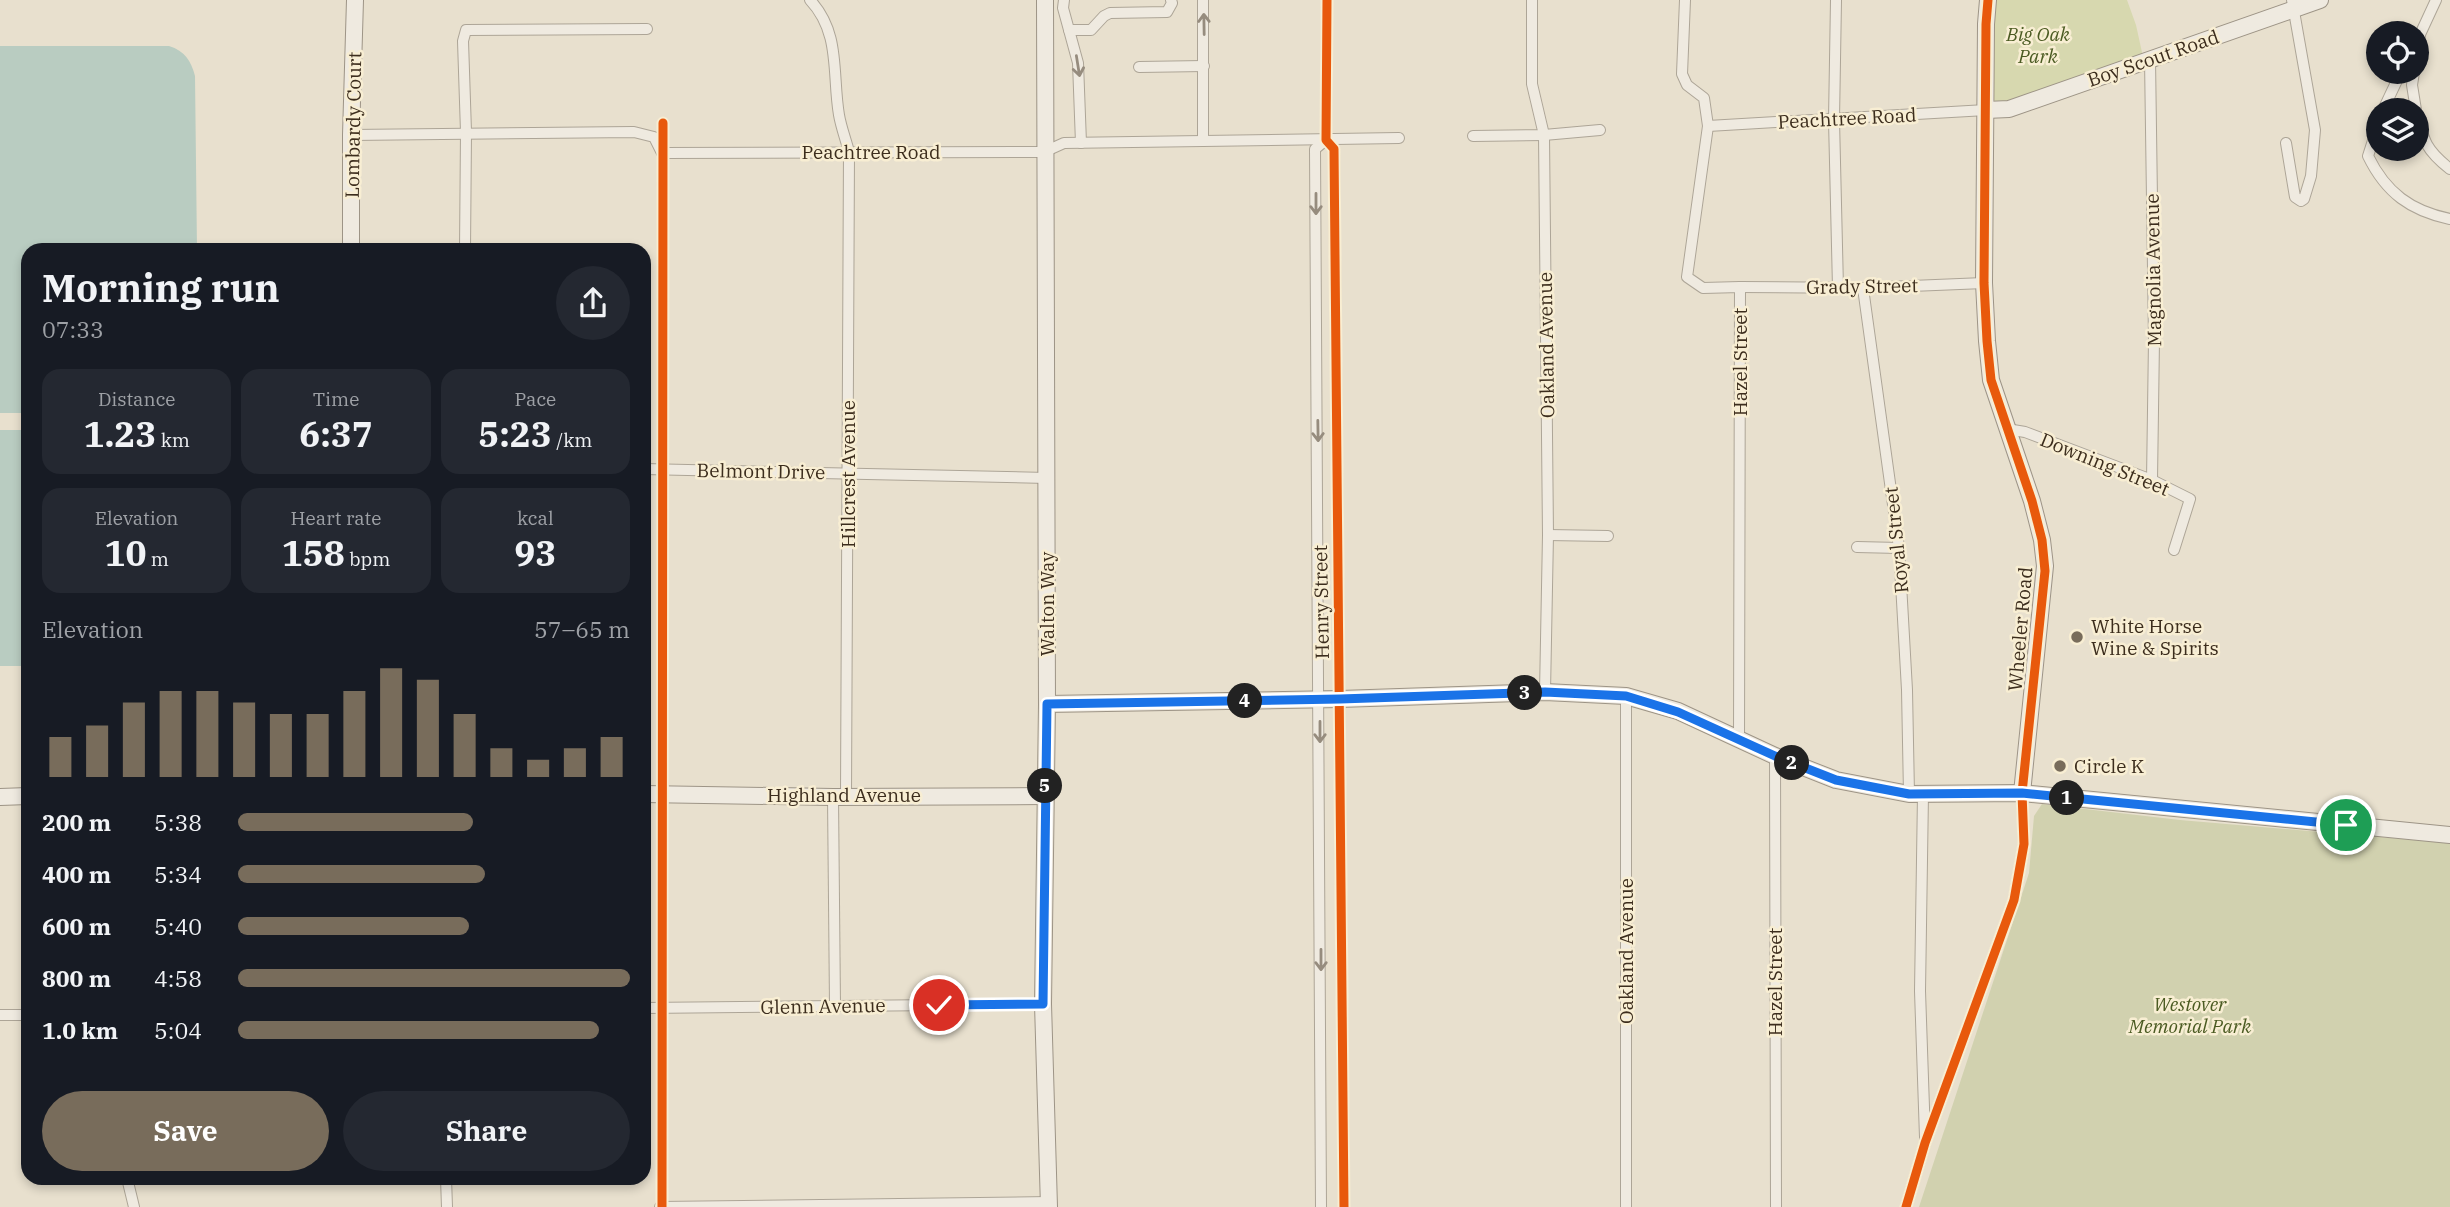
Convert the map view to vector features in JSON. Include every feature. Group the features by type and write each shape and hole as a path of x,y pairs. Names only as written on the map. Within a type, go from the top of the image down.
{"main road":[{"name":"Lombardy Court","path":"351,243 355,0"},
{"name":"Walton Way","path":"1045,0 1047,704 1043,1004 1049,1204"},
{"name":"Wheeler Road","path":"1988,0 1984,283 1991,380 2032,501 2042,540 2045,572 2022,793"},
{"name":"Boy Scout Road","path":"1986,110 2009,109 2150,60 2293,4 2319,0"},
{"path":"1047,704 1320,700 1545,692 1626,696 1678,712 1836,780 1916,794 2022,793 2450,835"},
{"name":"Highland Avenue","path":"651,794 1045,796"},
{"path":"0,797 21,796"}],"street":[{"name":"Hillcrest Avenue","path":"810,0 821,12 828,30 834,58 839,113 849,152 848,473 835,1006"},
{"path":"1064,0 1063,8 1078,63 1081,144"},
{"path":"1069,30 1091,30 1110,13 1167,12 1171,0"},
{"path":"1203,0 1203,141"},
{"name":"Henry Street","path":"1326,0 1326,141 1334,149 1344,1207"},
{"name":"Oakland Avenue","path":"1532,0 1532,84 1544,135 1548,535 1545,692"},
{"name":"Hazel Street","path":"1685,0 1682,74 1687,85 1704,98 1708,126 1687,277 1703,288 1740,287 1739,740"},
{"path":"1836,0 1834,120 1839,288"},
{"path":"2426,21 2436,0"},
{"path":"2286,144 2295,197 2301,201 2311,176 2315,130 2293,4"},
{"path":"465,243 467,132 463,41 466,30 647,29"},
{"name":"Magnolia Avenue","path":"2150,60 2154,340 2152,480"},
{"path":"1139,67 1204,66"},
{"name":"Peachtree Road","path":"1708,126 1986,110"},
{"path":"663,122 661,1207 1049,1204"},
{"path":"1473,136 1544,135 1600,130"},
{"path":"351,135 634,132 654,137 662,153"},
{"name":"Peachtree Road","path":"662,153 1044,152 1064,144 1399,138"},
{"name":"Henry Street","path":"1321,1207 1315,149 1326,141"},
{"path":"2429,149 2450,169"},
{"path":"2370,161 2376,172 2400,199 2422,212 2450,219"},
{"path":"1316,269 1335,270"},
{"name":"Grady Street","path":"1740,287 1863,288 1984,283"},
{"name":"Royal Street","path":"1863,288 1899,548 1916,794 1926,1143"},
{"name":"Downing Street","path":"2007,429 2025,432 2152,480 2190,499 2174,550"},
{"name":"Belmont Drive","path":"651,469 1046,478"},
{"path":"1318,485 1336,485"},
{"path":"1548,535 1608,536"},
{"path":"1857,547 1899,548"},
{"name":"Oakland Avenue","path":"1626,696 1626,1207"},
{"name":"Hazel Street","path":"1775,756 1776,1207"},
{"name":"Wheeler Road","path":"1906,1207 1926,1143 2014,900 2024,844 2022,793"},
{"path":"1321,897 1342,896"},
{"path":"1321,997 1342,996"},
{"name":"Glenn Avenue","path":"651,1008 1043,1004"},
{"path":"0,1015 21,1015"},
{"path":"1321,1117 1343,1117"},
{"path":"129,1185 134,1207"},
{"path":"446,1185 447,1207"}],"green space":[{"name":"Big Oak Park","path":"1996,0 2127,0 2143,57 2011,101 1995,102 1992,47"},
{"name":"Westover Memorial Park","path":"2042,804 2180,820 2450,843 2450,1207 1919,1207 2029,873 2034,816"}],"shaded area":[{"path":"0,46 169,46 186,57 195,76 197,243 21,243 21,413 0,413"},
{"path":"0,430 21,430 21,666 0,666"}],"cycle path":[{"path":"1327,0 1326,140 1334,149 1344,1207"},
{"path":"1906,1207 1925,1143 2014,900 2024,844 2022,793 2045,571 2042,540 2032,501 1991,380 1987,341 1984,283 1988,0"},
{"path":"662,1207 663,123"}],"place":[{"name":"White Horse Wine & Spirits","path":"2077,637"},
{"name":"Circle K","path":"2060,766"}],"route":[{"path":"939,1005 1043,1004 1047,704 1545,692 1626,696 1678,712 1836,780 1909,794 2022,793 2346,825"}]}
